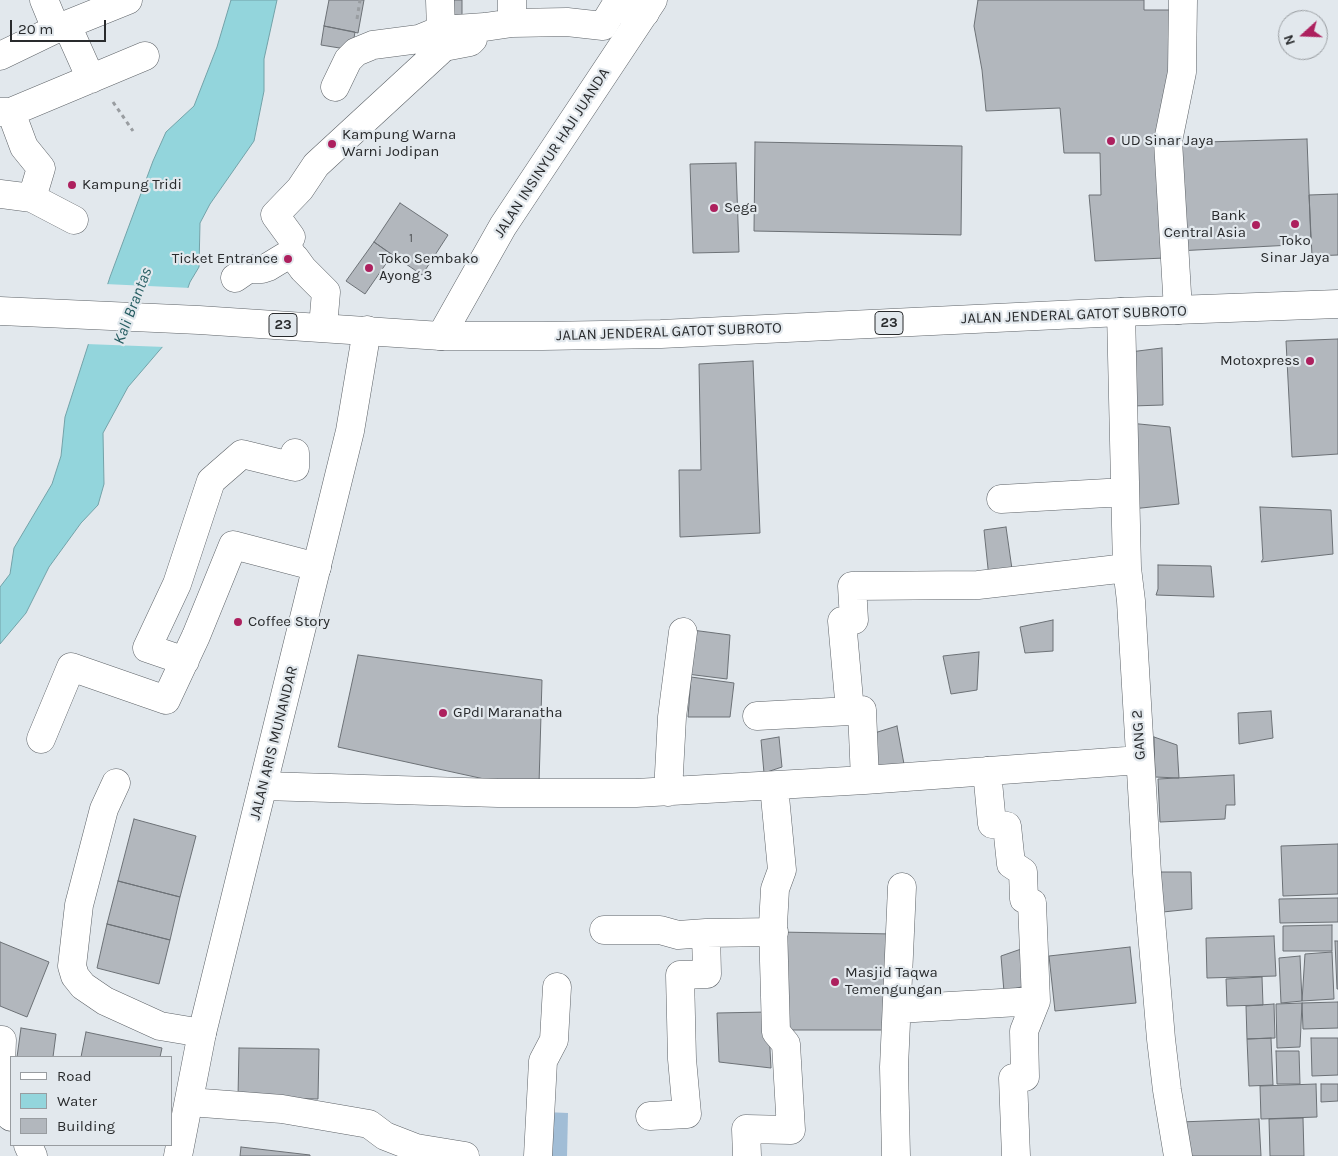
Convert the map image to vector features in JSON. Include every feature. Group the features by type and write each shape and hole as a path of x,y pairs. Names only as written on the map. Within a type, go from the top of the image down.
{"main road":[{"path":"44,0 91,79"},
{"path":"0,56 128,0"},
{"path":"440,0 441,30"},
{"path":"1178,310 1168,141 1182,72 1183,0"},
{"path":"323,327 326,292 303,269 275,215 300,189 316,164 444,47 470,42 485,27 512,11 567,22 603,26 614,8 649,6"},
{"name":"JALAN INSINYUR HAJI JUANDA","path":"441,336 503,226 649,6"},
{"path":"335,88 348,60 356,52 373,45 419,39 441,30 485,27"},
{"path":"32,198 41,168 24,147 5,112 145,56"},
{"path":"0,194 32,198 74,220"},
{"path":"235,278 248,269 268,267 293,249"},
{"name":"JALAN JENDERAL GATOT SUBROTO","path":"4,311 323,327 441,336 543,336 661,334 1121,312 1338,304"},
{"name":"GANG 2","path":"1121,312 1127,568 1147,873 1161,1039 1178,1156"},
{"name":"JALAN ARIS MUNANDAR","path":"178,1156 202,1034 350,431 368,330"},
{"path":"184,661 146,648 177,584 211,481 242,454 295,467 296,453"},
{"path":"1001,499 1125,492"},
{"path":"41,739 72,667 166,700 233,546 317,567"},
{"path":"850,711 842,621 854,620 852,586 978,585 1127,568"},
{"path":"668,792 672,717 683,632"},
{"path":"757,716 862,710 866,780"},
{"path":"263,786 498,793 636,793 866,780 1140,760"},
{"path":"987,772 992,824 1007,826 1011,864 1023,872 1024,899 1032,903 1036,1001 1024,1031 1025,1077 1013,1078 1016,1156"},
{"path":"116,782 104,809 79,905 72,966 75,976 83,986 106,1002 160,1026 202,1034"},
{"path":"747,1156 746,1129 790,1130 786,1044 776,1032 775,889 782,870 774,786"},
{"path":"896,1156 894,1067 902,887"},
{"path":"604,930 660,930 678,935 774,932"},
{"path":"650,1116 687,1114 682,1059 680,974 707,974 706,933"},
{"path":"538,1156 543,1061 554,1040 558,987"},
{"path":"897,1009 1036,1001"},
{"path":"0,1040 2,1040 0,1089"},
{"path":"189,1102 282,1109 369,1124 384,1136 416,1148 462,1156"},
{"path":"0,1108 10,1117"}],"path":[{"path":"356,22 360,0"}],"shaded area":[{"path":"545,1112 568,1113 567,1156 544,1156"}],"water":[{"name":"Kali Brantas","path":"231,0 277,0 264,59 264,91 254,141 210,204 200,223 199,267 190,282 170,338 128,387 103,433 104,484 98,505 81,523 49,567 26,613 0,644 0,587 10,574 14,548 52,484 61,456 65,417 110,277 153,161 166,132 194,106 217,47"}],"pier":[{"path":"105,284 191,288 172,340 165,347 86,344"}],"building":[{"path":"329,0 364,0 358,33 324,26"},
{"path":"444,0 462,0 462,23 444,22"},
{"name":"UD Sinar Jaya","path":"978,0 1144,0 1144,10 1174,10 1165,258 1095,261 1089,195 1101,195 1100,153 1064,153 1060,108 986,111 982,70 974,26"},
{"path":"324,26 355,32 352,50 321,45"},
{"path":"1307,139 1311,244 1177,251 1172,143"},
{"path":"755,142 962,146 961,235 754,231"},
{"name":"Sega","path":"736,163 739,252 693,253 690,164"},
{"path":"1338,194 1338,255 1312,256 1309,195"},
{"path":"400,203 448,235 422,275 374,242"},
{"name":"Toko Sembako Ayong 3","path":"374,242 392,255 365,294 346,281"},
{"path":"1338,339 1338,454 1292,457 1286,341"},
{"path":"1162,348 1163,405 1132,406 1130,352"},
{"path":"753,361 760,533 680,537 679,470 701,470 699,364"},
{"path":"1129,423 1170,427 1179,504 1132,509"},
{"path":"1260,507 1331,510 1333,554 1261,562 1263,559"},
{"path":"1006,527 1013,576 989,578 984,530"},
{"path":"1158,565 1211,566 1214,597 1156,595 1158,589"},
{"path":"1053,620 1053,651 1025,653 1020,627"},
{"path":"692,630 730,635 727,679 687,674"},
{"path":"979,652 977,690 951,694 943,656"},
{"name":"GPdI Maranatha","path":"358,655 542,680 539,784 498,782 338,747"},
{"path":"691,677 734,683 730,717 688,717"},
{"path":"1271,711 1273,738 1239,744 1238,713"},
{"path":"897,726 904,764 870,766 868,735"},
{"path":"779,737 782,767 764,773 761,740"},
{"path":"1154,737 1177,745 1179,778 1155,777"},
{"path":"1234,775 1235,805 1226,805 1225,819 1160,822 1158,779"},
{"path":"134,819 196,836 180,897 118,881"},
{"path":"1338,844 1338,894 1283,896 1281,846"},
{"path":"1160,872 1191,872 1192,909 1163,912"},
{"path":"118,881 180,897 170,940 107,924"},
{"path":"1338,898 1338,922 1280,923 1279,899"},
{"path":"107,924 170,940 159,984 97,968"},
{"path":"1332,925 1332,951 1283,951 1283,926"},
{"name":"Masjid Taqwa Temengungan","path":"778,932 893,934 890,1030 779,1030"},
{"path":"1274,936 1276,976 1207,978 1206,938"},
{"path":"1335,941 1338,941 1338,989 1337,989"},
{"path":"0,942 49,962 27,1017 0,1006"},
{"path":"1027,947 1031,984 1004,992 1001,956"},
{"path":"1130,947 1136,1003 1055,1011 1049,956"},
{"path":"1332,952 1334,999 1302,1001 1305,954"},
{"path":"1300,956 1302,1001 1281,1003 1279,958"},
{"path":"1262,977 1263,1005 1227,1006 1226,979"},
{"path":"1338,1002 1338,1028 1303,1029 1302,1003"},
{"path":"1302,1003 1300,1047 1277,1048 1276,1004"},
{"path":"1274,1004 1275,1038 1247,1039 1246,1006"},
{"path":"768,1012 771,1068 719,1062 717,1013"},
{"path":"21,1028 56,1034 53,1056 17,1056"},
{"path":"86,1032 162,1048 160,1056 81,1056"},
{"path":"1271,1038 1273,1085 1249,1086 1247,1039"},
{"path":"1311,1038 1338,1038 1338,1075 1312,1076"},
{"path":"239,1048 319,1049 318,1099 238,1097"},
{"path":"1276,1051 1299,1051 1300,1084 1277,1084"},
{"path":"1316,1084 1317,1117 1261,1119 1260,1086"},
{"path":"1321,1084 1338,1084 1338,1101 1321,1102"},
{"path":"1303,1118 1304,1156 1270,1156 1269,1119"},
{"path":"1259,1119 1261,1156 1182,1156 1180,1122"},
{"path":"241,1147 310,1155 310,1156 240,1156"}],"place":[{"name":"UD Sinar Jaya","path":"1111,141"},
{"name":"Kampung Warna Warni Jodipan","path":"332,144"},
{"name":"Kampung Tridi","path":"72,185"},
{"name":"Sega","path":"714,208"},
{"name":"Toko Sinar Jaya","path":"1295,224"},
{"name":"Bank Central Asia","path":"1256,225"},
{"name":"Ticket Entrance","path":"288,259"},
{"name":"Toko Sembako Ayong 3","path":"369,268"},
{"name":"Motoxpress","path":"1310,361"},
{"name":"Coffee Story","path":"238,622"},
{"name":"GPdI Maranatha","path":"443,713"},
{"name":"Masjid Taqwa Temengungan","path":"835,982"}]}
